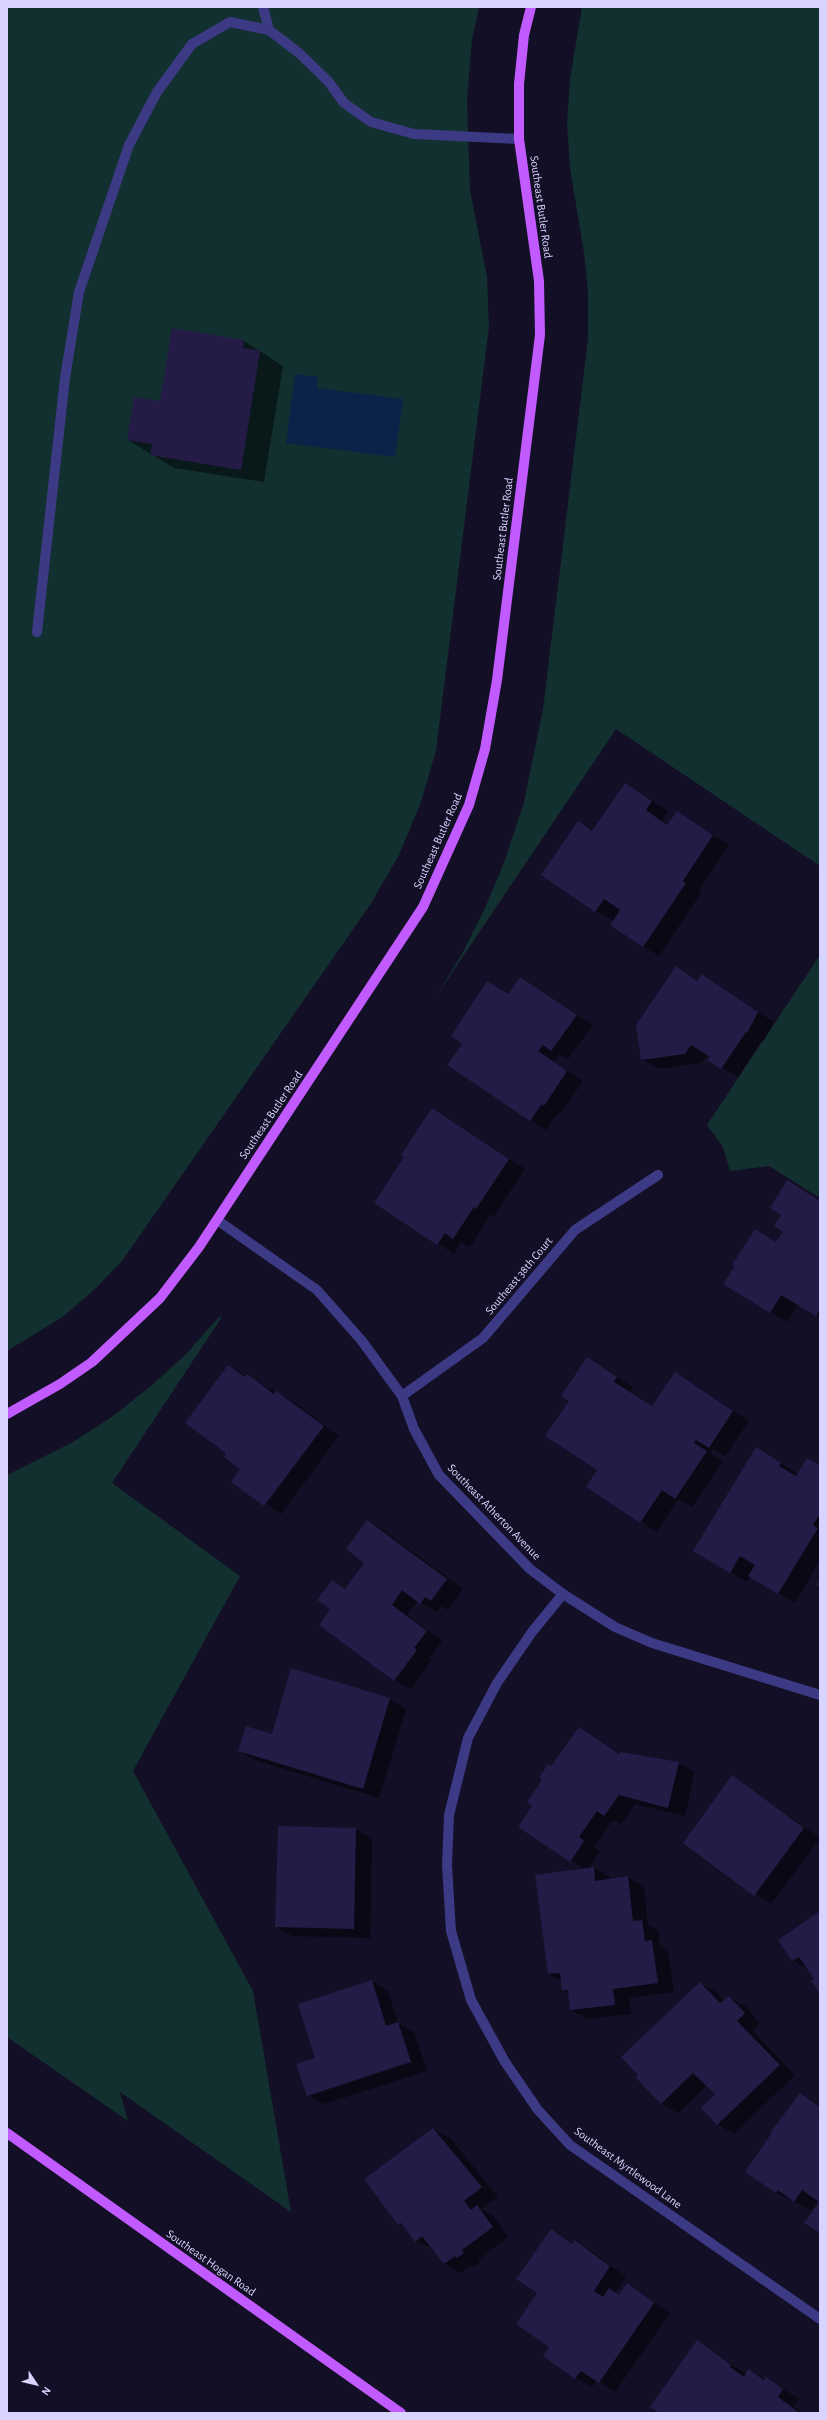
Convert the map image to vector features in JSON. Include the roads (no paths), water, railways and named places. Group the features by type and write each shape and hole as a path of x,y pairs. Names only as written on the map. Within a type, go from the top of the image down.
{"main road":[{"name":"Southeast Butler Road","path":"7,1414 60,1384 86,1366 126,1332 160,1298 217,1220 423,907 469,805 485,749 497,680 540,335 538,281 518,139 519,84 524,35 531,7"},
{"name":"Southeast Hogan Road","path":"7,2133 401,2413"}],"street":[{"path":"263,7 269,30"},
{"path":"37,632 65,378 79,292 129,145 157,92 192,44 230,22 269,30 299,53 322,76 344,103 371,122 414,134 518,139"},
{"name":"Southeast 38th Court","path":"402,1396 483,1338 575,1230 658,1175"},
{"name":"Southeast Atherton Avenue","path":"217,1220 317,1290 362,1341 402,1396 414,1429 439,1475 516,1555 563,1594 615,1628 652,1643 820,1695"},
{"name":"Southeast Myrtlewood Lane","path":"563,1594 532,1632 497,1683 468,1738 449,1815 448,1865 451,1931 471,2000 505,2062 538,2110 570,2145 820,2319"}],"water":[{"path":"295,374 318,377 317,388 403,399 395,457 286,443"}]}
